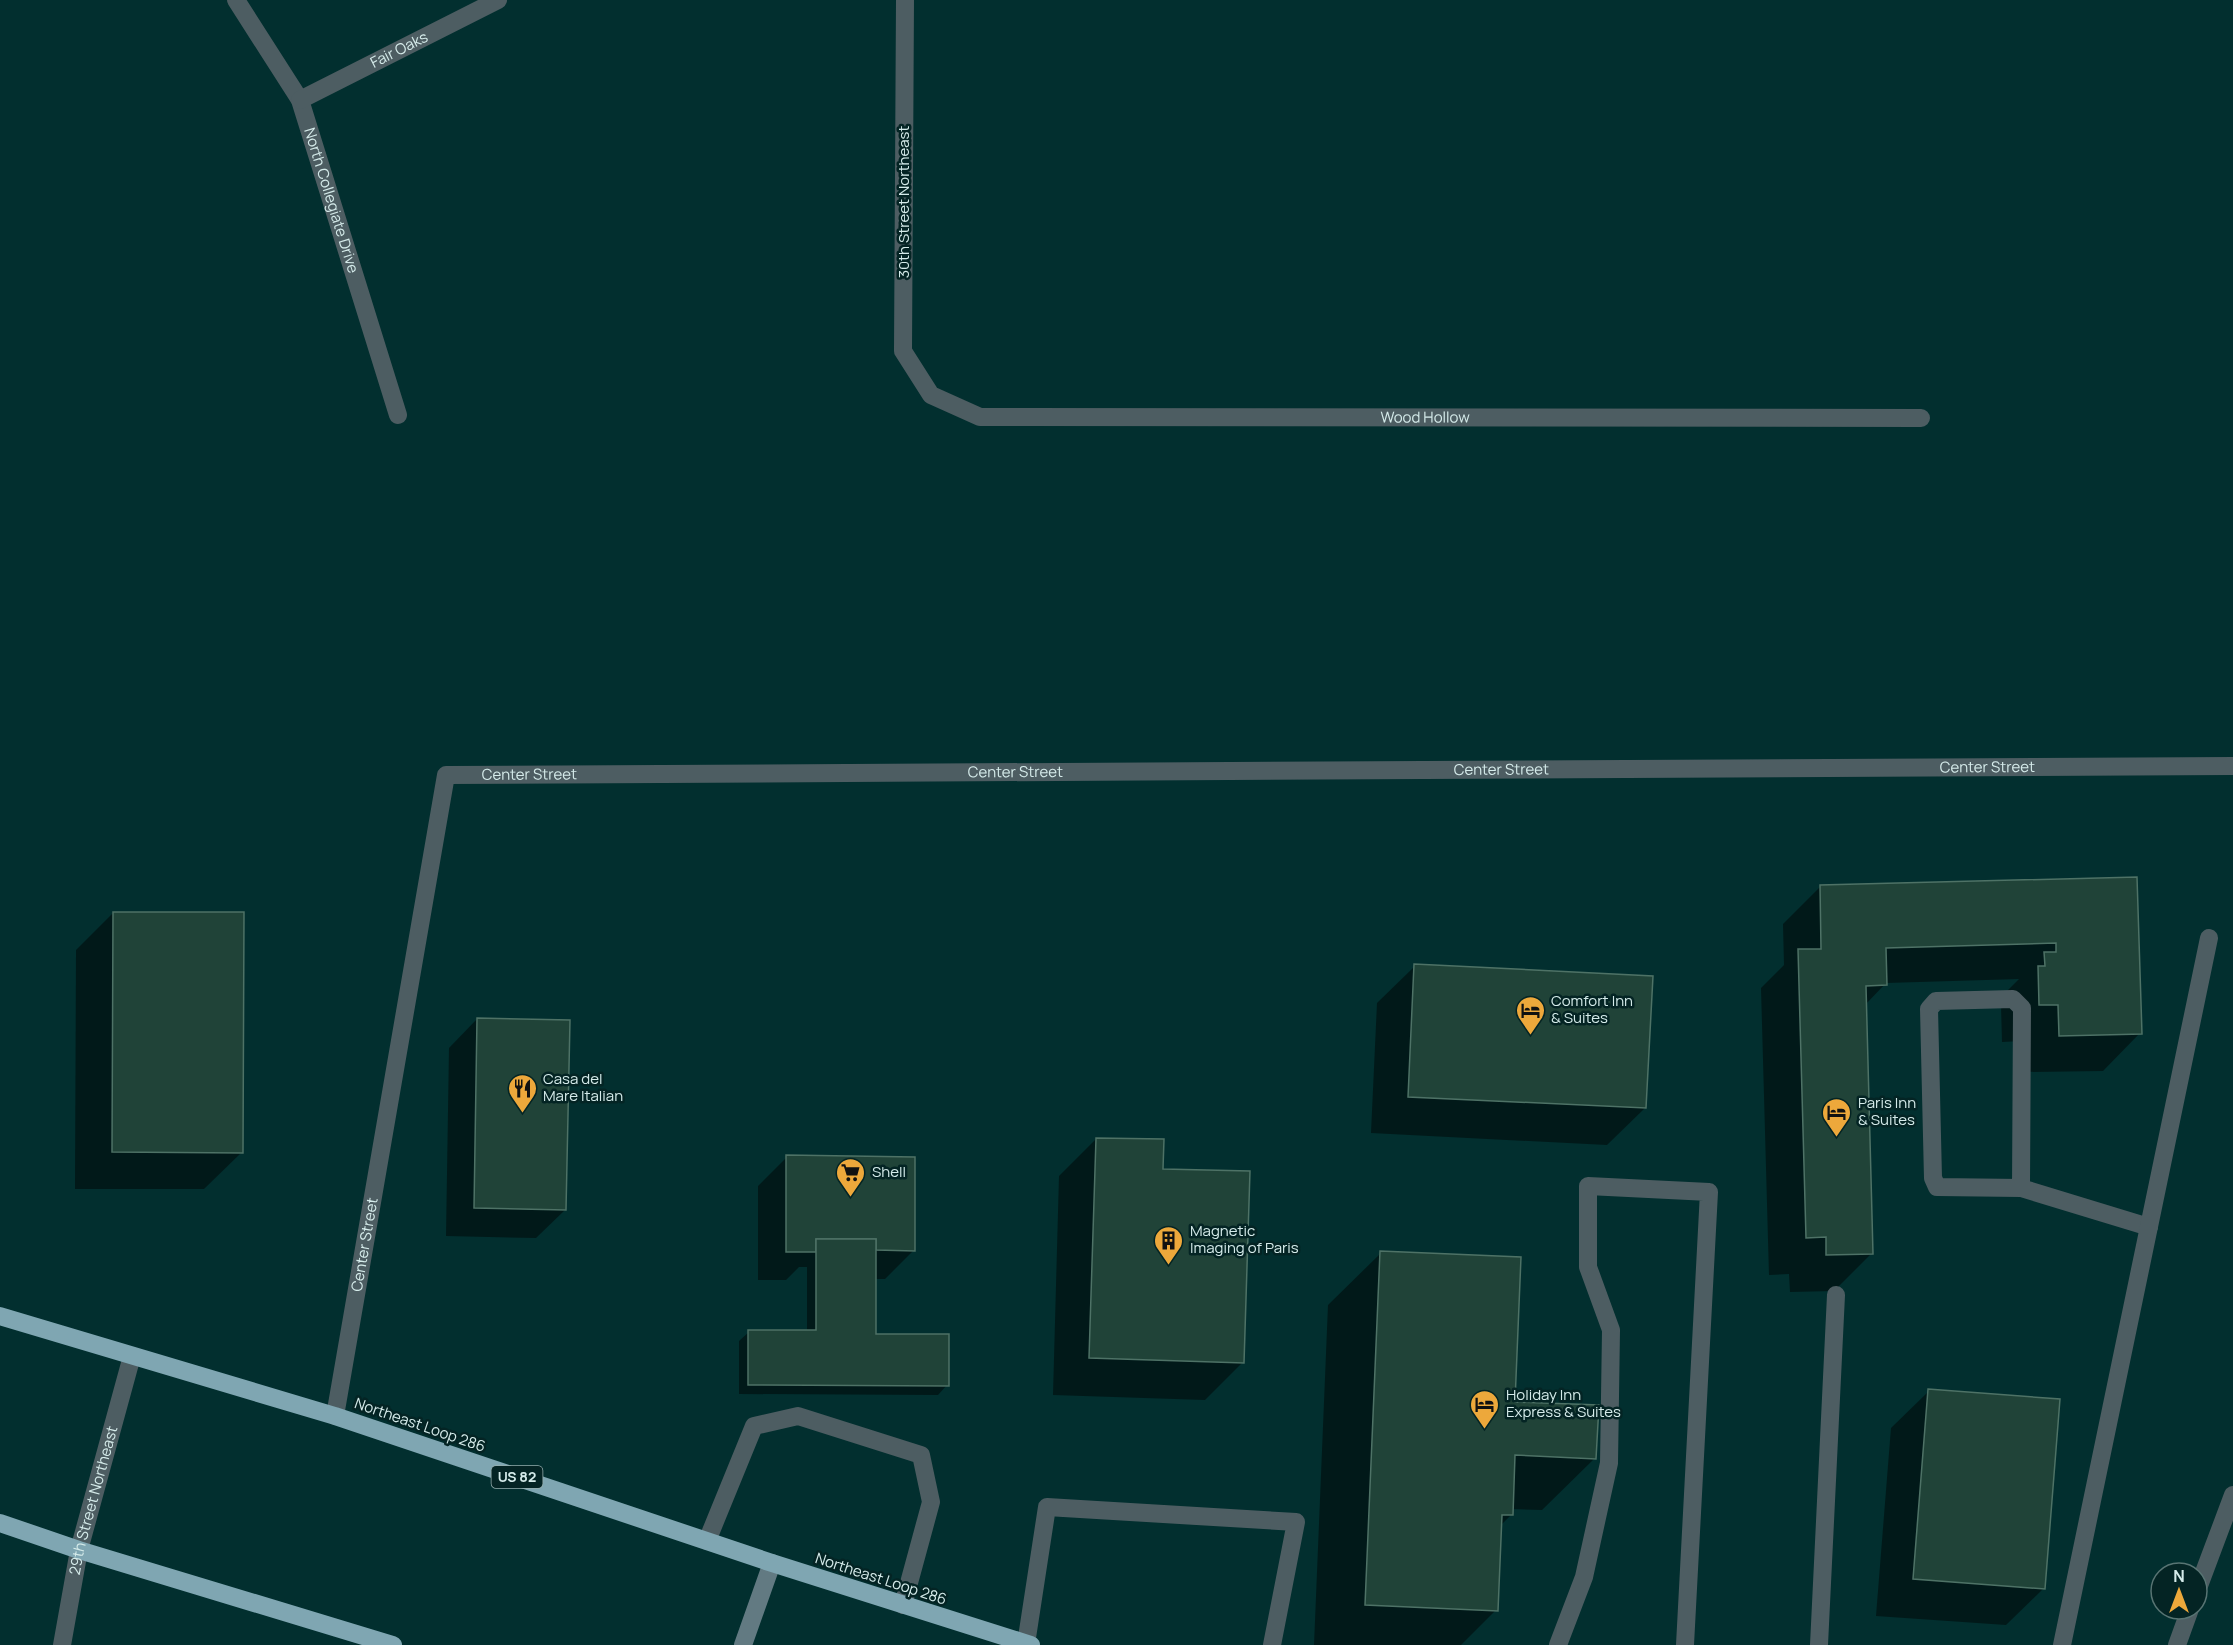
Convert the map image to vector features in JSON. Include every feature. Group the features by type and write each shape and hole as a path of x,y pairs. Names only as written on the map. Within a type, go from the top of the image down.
{"highway":[{"name":"Northeast Loop 286","path":"0,1316 335,1416 772,1563 1029,1644"},
{"path":"0,1523 79,1550 393,1645"}],"main road":[{"path":"743,1645 772,1563"}],"street":[{"name":"North Collegiate Drive","path":"236,0 300,100 398,415"},
{"name":"Fair Oaks","path":"300,100 498,0"},
{"name":"30th Street Northeast","path":"905,0 903,351 932,395"},
{"name":"Wood Hollow","path":"932,395 980,417 1921,418"},
{"name":"Center Street","path":"335,1416 446,776 2233,766"},
{"path":"2062,1645 2209,938"},
{"path":"2021,1188 2022,1008 2013,999 1936,1001 1929,1009 1933,1178 1937,1187 2021,1188 2149,1227"},
{"path":"1558,1645 1584,1577 1609,1463 1611,1330 1588,1267 1588,1186 1709,1192 1685,1645"},
{"path":"1819,1645 1836,1295"},
{"name":"29th Street Northeast","path":"62,1645 79,1550 132,1356"},
{"path":"707,1541 754,1426 798,1416 921,1455 932,1502 903,1605"},
{"path":"2209,1561 2233,1495"},
{"path":"1029,1644 1047,1508 1296,1522 1272,1645"},
{"path":"2177,1645 2186,1621"}],"building":[{"name":"Paris Inn & Suites","path":"2137,877 2142,1034 2059,1036 2058,1005 2039,1005 2038,966 2045,966 2044,952 2056,952 2056,943 1886,948 1887,985 1866,986 1873,1254 1826,1255 1826,1237 1806,1238 1798,949 1821,949 1820,885"},
{"path":"113,912 244,912 243,1153 112,1152"},
{"name":"Comfort Inn & Suites","path":"1414,964 1653,976 1646,1108 1408,1097"},
{"name":"Casa del Mare Italian","path":"477,1018 570,1020 566,1210 474,1208"},
{"name":"Magnetic Imaging of Paris","path":"1096,1138 1164,1139 1163,1169 1250,1171 1244,1363 1089,1358"},
{"name":"Shell","path":"786,1155 915,1157 915,1251 876,1250 876,1239 816,1239 816,1252 786,1252"},
{"path":"816,1239 876,1239 876,1334 949,1334 949,1386 748,1385 748,1330 816,1330"},
{"name":"Holiday Inn Express & Suites","path":"1380,1251 1521,1257 1515,1402 1599,1405 1596,1459 1515,1455 1513,1515 1502,1515 1498,1611 1365,1605"},
{"path":"1928,1389 2060,1399 2045,1589 1913,1579"}],"place":[{"name":"Comfort Inn & Suites","path":"1530,1036"},
{"name":"Casa del Mare Italian","path":"522,1114"},
{"name":"Paris Inn & Suites","path":"1837,1138"},
{"name":"Shell","path":"851,1198"},
{"name":"Magnetic Imaging of Paris","path":"1169,1266"},
{"name":"Holiday Inn Express & Suites","path":"1485,1430"}]}
